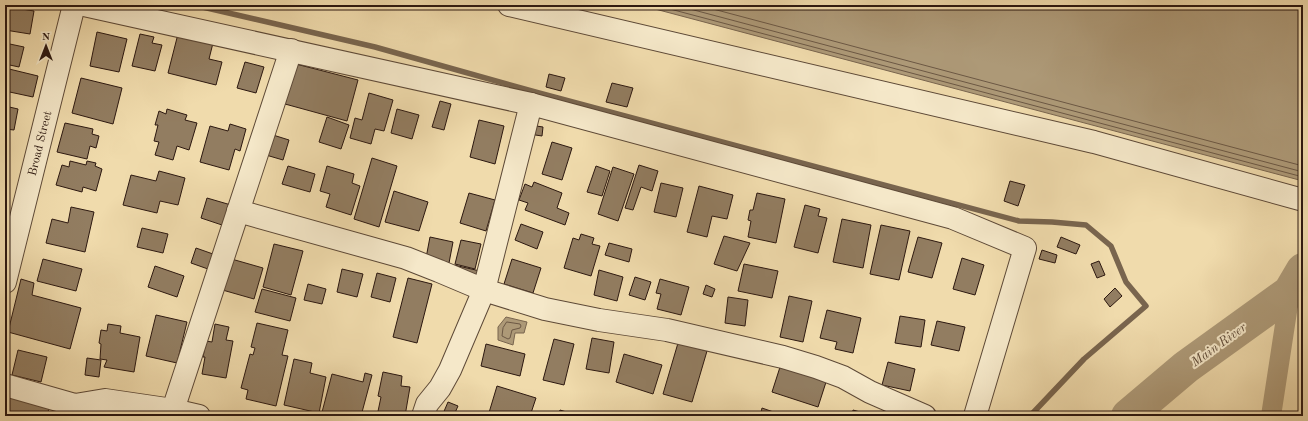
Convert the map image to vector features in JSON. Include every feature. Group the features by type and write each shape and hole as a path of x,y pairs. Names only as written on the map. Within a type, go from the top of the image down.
{"street":[{"name":"Broad Street","path":"5,282 74,5"},
{"path":"84,5 531,104 953,218 1025,248 975,416"},
{"path":"510,5 1086,141 1298,199"},
{"path":"172,413 291,50"},
{"path":"423,416 428,404 440,388 450,370 484,290 531,104"},
{"path":"238,211 406,258 439,270 484,290 545,309 599,320 667,330 803,363 843,377 870,392 925,416"},
{"path":"5,385 75,405 105,400 172,413 199,416"}],"water":[{"path":"640,5 1303,5 1303,181"},
{"path":"506,317 527,322 524,333 515,333 513,345 498,340 498,327"}],"building":[{"path":"5,5 34,11 30,34 5,30"},
{"path":"179,30 214,39 209,59 222,62 216,85 168,73"},
{"path":"97,32 127,39 119,72 90,66"},
{"path":"140,34 154,37 152,43 162,45 155,71 132,66"},
{"path":"5,43 24,47 19,67 5,64"},
{"path":"245,62 264,67 256,93 237,88"},
{"path":"296,64 358,80 347,121 285,104"},
{"path":"5,68 38,76 33,97 5,91"},
{"path":"549,74 565,78 561,91 546,87"},
{"path":"81,78 122,88 113,124 72,113"},
{"path":"612,83 633,88 627,107 606,102"},
{"path":"369,93 393,100 384,131 375,129 371,144 350,138 355,118 362,120"},
{"path":"440,101 451,104 444,130 432,127"},
{"path":"5,106 18,109 14,130 5,129"},
{"path":"167,109 187,115 185,120 197,123 189,150 177,146 173,160 155,155 159,142 154,141 158,125 155,125 159,111 166,114"},
{"path":"397,109 419,115 412,139 391,133"},
{"path":"327,117 349,125 341,149 319,142"},
{"path":"479,120 504,126 495,164 470,157"},
{"path":"65,123 93,129 92,134 99,136 96,148 90,146 87,159 57,152"},
{"path":"230,124 246,129 240,151 235,149 229,170 200,162 210,126 228,131"},
{"path":"530,125 543,127 542,136 529,134"},
{"path":"273,135 289,140 283,160 266,155"},
{"path":"552,142 572,148 562,180 542,174"},
{"path":"372,158 397,166 379,227 354,219"},
{"path":"70,161 86,165 87,161 96,163 95,166 102,169 96,191 83,187 82,192 56,185 62,165 69,167"},
{"path":"639,165 658,171 652,191 641,187 633,210 625,208"},
{"path":"288,166 315,174 310,192 282,184"},
{"path":"327,166 354,174 352,183 360,186 351,215 326,207 330,194 320,191"},
{"path":"596,166 610,171 602,196 587,192"},
{"path":"613,167 634,174 618,221 598,214"},
{"path":"159,171 185,178 178,205 160,201 157,213 123,205 131,175 156,181"},
{"path":"1010,181 1025,185 1018,206 1004,201"},
{"path":"534,182 562,193 557,208 569,213 565,225 525,210 528,203 519,200 525,184 532,187"},
{"path":"661,183 683,188 676,217 654,212"},
{"path":"699,186 733,195 727,219 712,216 707,237 687,232"},
{"path":"394,191 428,202 419,231 385,222"},
{"path":"469,193 495,200 486,231 460,223"},
{"path":"757,193 785,199 776,243 748,237 751,221 748,220 750,210 753,210"},
{"path":"207,198 231,205 225,226 201,218"},
{"path":"805,205 820,209 818,216 827,218 818,253 794,247"},
{"path":"71,207 94,212 85,252 46,243 52,219 68,223"},
{"path":"842,219 871,225 863,268 833,262"},
{"path":"521,224 543,232 537,249 515,240"},
{"path":"881,225 910,231 899,280 870,274"},
{"path":"142,228 168,234 163,253 137,247"},
{"path":"581,234 594,238 592,244 600,246 591,276 564,268 573,238 579,240"},
{"path":"724,236 750,243 737,271 714,264"},
{"path":"430,237 453,242 449,263 426,258"},
{"path":"918,237 942,243 932,278 908,272"},
{"path":"1061,237 1080,245 1076,254 1057,247"},
{"path":"461,240 481,244 475,269 455,264"},
{"path":"609,243 632,249 629,262 605,255"},
{"path":"274,244 303,251 291,295 263,287"},
{"path":"196,248 213,254 208,269 191,263"},
{"path":"1042,250 1057,255 1055,263 1039,259"},
{"path":"228,258 263,268 254,299 219,289"},
{"path":"962,258 984,265 975,295 953,289"},
{"path":"43,259 82,269 76,291 37,281"},
{"path":"512,259 541,268 533,293 504,284"},
{"path":"1099,261 1105,275 1097,278 1091,264"},
{"path":"744,264 778,271 772,298 738,291"},
{"path":"454,265 480,271 477,280 452,274"},
{"path":"155,266 184,276 177,297 148,287"},
{"path":"342,269 363,274 357,297 337,292"},
{"path":"599,270 623,277 617,301 594,295"},
{"path":"377,273 396,278 390,302 371,297"},
{"path":"635,277 651,282 645,300 629,295"},
{"path":"408,278 432,284 417,343 393,337"},
{"path":"21,279 34,283 32,295 81,308 70,349 8,332"},
{"path":"660,279 689,287 681,315 657,309 661,294 656,293"},
{"path":"308,284 326,289 322,304 304,300"},
{"path":"706,285 715,289 712,297 703,294"},
{"path":"1115,288 1122,296 1110,307 1104,299"},
{"path":"262,289 296,298 290,321 255,312"},
{"path":"789,296 812,301 803,342 780,337"},
{"path":"728,297 748,300 745,326 725,323"},
{"path":"827,310 861,318 853,353 835,349 837,342 820,338"},
{"path":"156,315 187,322 177,363 146,356"},
{"path":"900,316 925,320 921,347 895,343"},
{"path":"937,321 965,327 959,351 931,345"},
{"path":"257,323 288,330 282,355 288,356 276,406 246,399 248,390 241,388 250,354 253,355 255,348 251,347"},
{"path":"108,324 121,326 120,333 140,337 134,372 104,367 107,360 100,359 101,344 99,343 101,330 107,331"},
{"path":"215,324 229,327 226,340 233,341 226,378 202,374 206,341 212,342"},
{"path":"592,338 614,342 609,373 586,369"},
{"path":"554,339 574,344 564,385 543,380"},
{"path":"678,343 707,351 692,402 663,394"},
{"path":"486,344 525,354 520,376 481,366"},
{"path":"18,350 47,357 41,382 12,375"},
{"path":"624,354 662,365 653,394 616,382"},
{"path":"87,358 101,360 99,377 85,375"},
{"path":"294,359 312,363 310,373 326,377 319,413 284,405"},
{"path":"888,362 915,369 910,391 882,385"},
{"path":"781,364 827,379 818,407 772,392"},
{"path":"383,372 402,376 401,386 410,387 405,416 377,416 381,397 378,396"},
{"path":"365,373 372,375 361,416 321,416 332,374 363,382"},
{"path":"497,386 536,398 530,416 488,416"},
{"path":"5,393 50,404 47,416 5,416"},
{"path":"448,402 458,406 454,415 456,416 442,416"},
{"path":"762,408 785,416 760,416"},
{"path":"560,410 573,414 572,416 558,416"},
{"path":"853,410 874,416 852,416"}],"waterway":[{"path":"194,5 375,47 539,93 1019,221 1086,225 1111,246 1126,282 1146,306 1084,359 1030,416"},
{"name":"Main River","path":"1128,416 1186,367 1290,292 1303,270"},
{"path":"1271,416 1290,292"}]}
